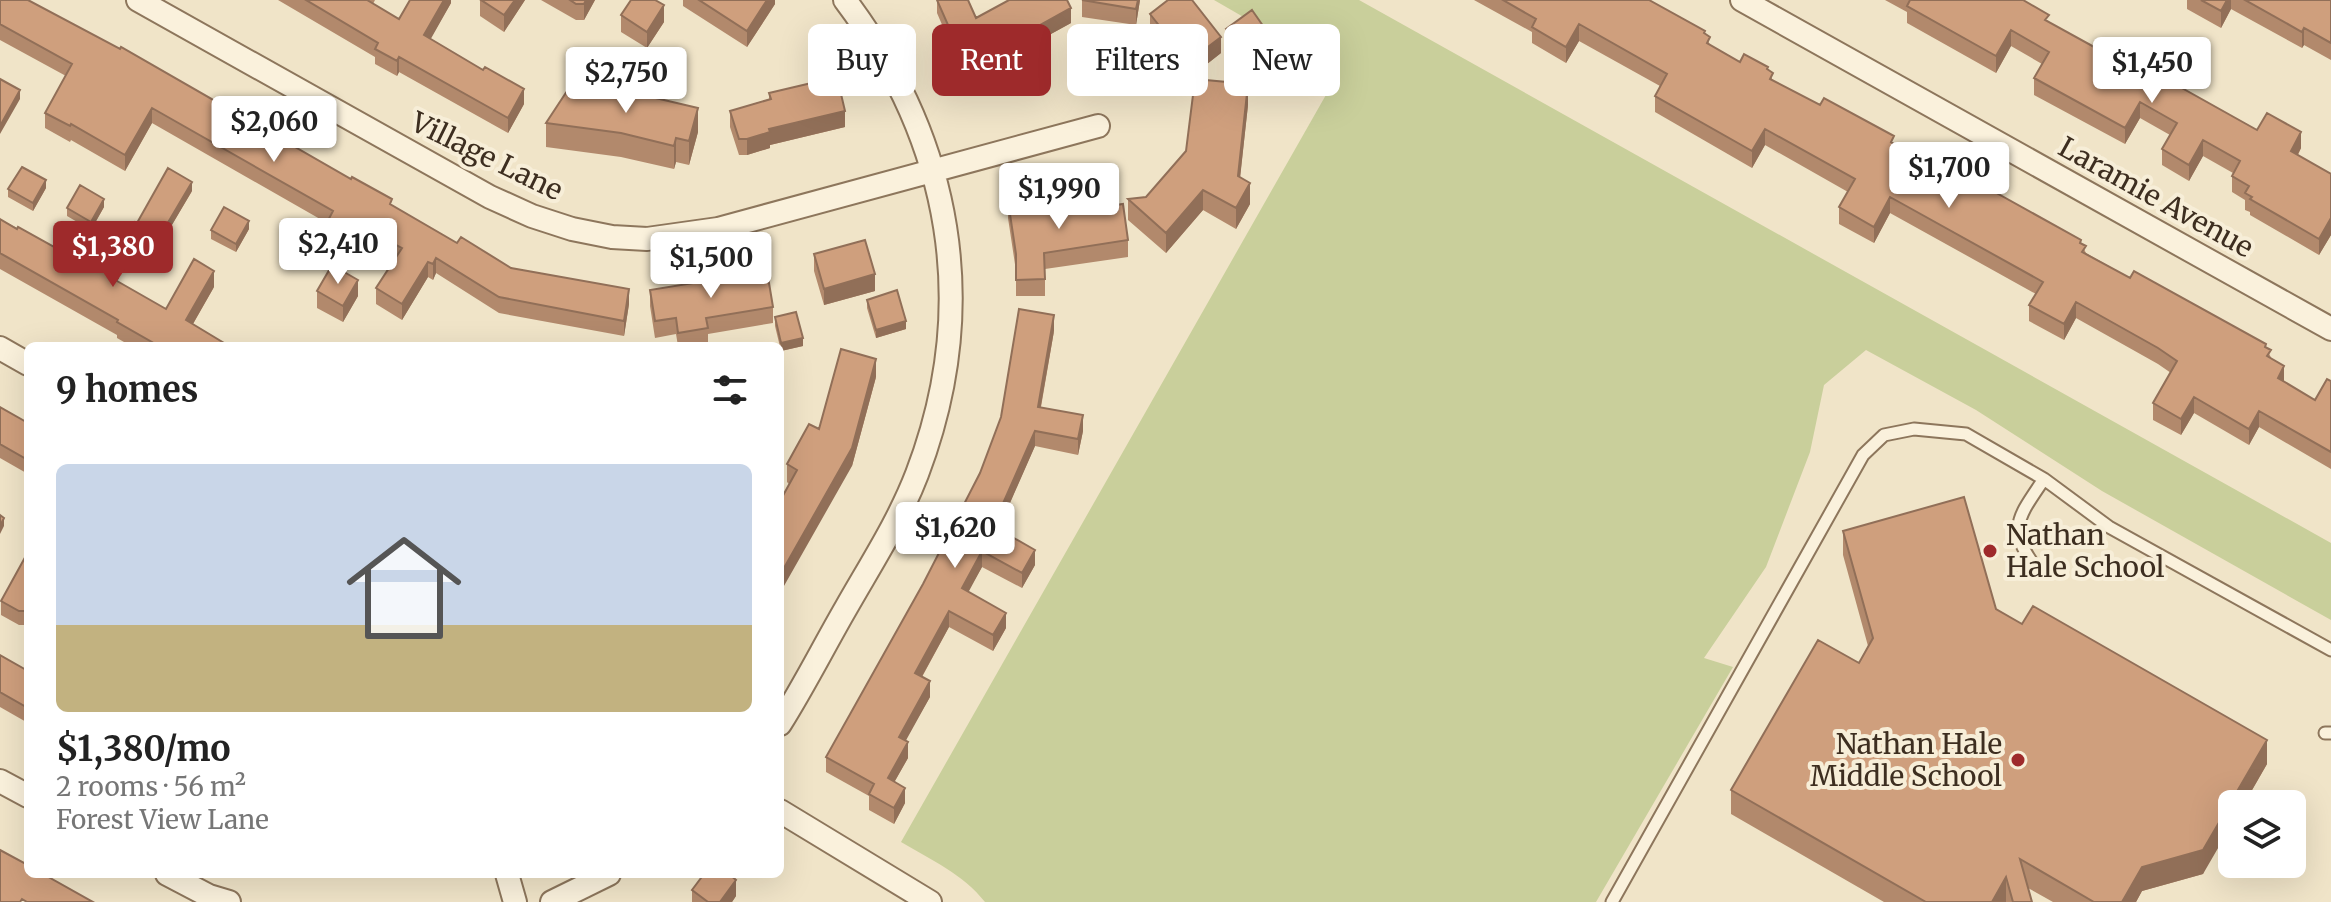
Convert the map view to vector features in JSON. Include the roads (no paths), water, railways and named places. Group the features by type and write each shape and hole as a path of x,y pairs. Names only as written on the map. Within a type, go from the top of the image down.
{"street":[{"name":"Village Lane","path":"138,0 490,197 532,216 572,229 612,237 647,239 718,229 1098,126"},
{"path":"784,717 916,476 947,364 950,329 949,245 933,171 907,98 866,27 845,0"},
{"name":"Laramie Avenue","path":"1742,0 2331,329"},
{"path":"0,348 24,362"},
{"path":"0,781 24,794"},
{"path":"784,813 930,902"},
{"path":"175,878 209,896 229,902"},
{"path":"508,878 515,902"},
{"path":"552,902 601,878"}],"lane":[{"path":"1612,902 1863,455 1884,435 1914,429 1966,434 2044,479 2109,527 2331,650"},
{"path":"2039,572 2023,551 2019,532 2021,513 2044,479"}],"place":[{"name":"Nathan Hale School","path":"1990,551"},
{"name":"Nathan Hale Middle School","path":"2018,760"}]}
